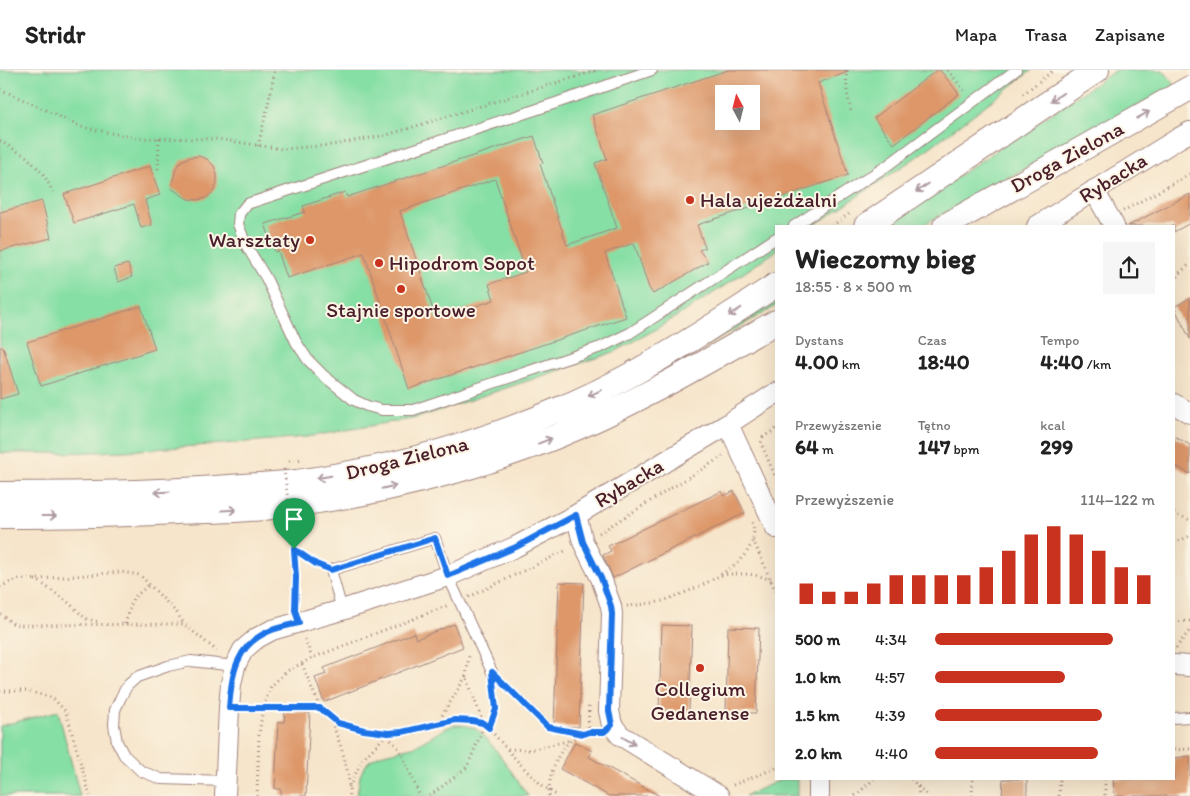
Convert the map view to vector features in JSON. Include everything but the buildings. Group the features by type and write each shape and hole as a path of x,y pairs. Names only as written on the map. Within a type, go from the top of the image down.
{"street":[{"path":"867,225 1097,70"},
{"name":"Droga Zielona","path":"947,225 1190,88"},
{"name":"Rybacka","path":"1040,225 1190,132"},
{"path":"1094,190 1112,222"},
{"name":"Droga Zielona","path":"0,494 114,494 296,482 390,465 450,449 501,432 606,388 691,341 775,286"},
{"name":"Droga Zielona","path":"0,516 97,516 263,508 335,498 443,474 522,450 608,414 672,381 775,323"},
{"name":"Rybacka","path":"235,666 243,650 257,638 272,630 448,576 516,547 576,515 728,424 775,393"},
{"path":"1175,405 1190,413"},
{"path":"728,424 775,526"},
{"path":"576,515 583,542 601,578 611,606 609,711 612,725 620,735 724,791"},
{"path":"1175,665 1190,666"},
{"path":"225,788 229,708 235,666"},
{"path":"819,796 820,780"}],"lane":[{"path":"652,70 247,204 239,214 238,224 246,245 266,278 296,342 308,360 324,376 354,400 382,410 413,410 601,347 630,333 775,239"},
{"path":"796,225 888,165 1016,70"},
{"path":"342,610 331,570 435,538 455,603 492,672"},
{"path":"225,788 161,779 141,770 124,755 118,742 114,725 115,710 127,686 137,677 168,666 191,661 235,666"},
{"path":"1175,718 1190,717"}],"path":[{"path":"258,146 275,70"},
{"path":"0,90 82,127 135,138 218,139 282,149 332,145 387,135 598,70"},
{"path":"846,70 847,92 851,111"},
{"path":"948,70 973,102"},
{"path":"158,169 159,138"},
{"path":"0,141 27,156 44,175 53,192"},
{"path":"1112,222 1190,174"},
{"path":"1175,279 1178,274 1190,264"},
{"path":"775,430 763,437 761,443 775,476"},
{"path":"257,796 263,708 271,686 287,671 312,658 455,603 583,542 723,456 727,464"},
{"path":"284,469 294,549 296,577 295,610 312,658"},
{"path":"1175,513 1190,520"},
{"path":"611,606 633,606 660,602 693,590 721,575 732,567 749,549 753,540 753,525 749,516"},
{"path":"1175,543 1190,536"},
{"path":"753,540 775,590"},
{"path":"294,549 316,564 331,570"},
{"path":"28,580 121,572 140,575 184,624 235,666"},
{"path":"721,575 749,574 771,580"},
{"path":"0,587 17,578 37,580 69,603 86,619 105,624"},
{"path":"126,624 133,598 149,585"},
{"path":"453,613 455,603"},
{"path":"0,614 15,625 184,624"},
{"path":"1175,622 1190,621"},
{"path":"1175,649 1190,630"},
{"path":"437,724 466,676 470,655"},
{"path":"302,664 320,708 338,723 364,730 388,733 402,732 455,720 483,723 532,777 558,796"},
{"path":"489,728 496,709 492,672"},
{"path":"492,672 548,727 583,734"},
{"path":"430,796 467,767 481,734 483,723 466,676"},
{"path":"0,691 27,691 53,698 66,712 90,796"},
{"path":"229,708 320,708"},
{"path":"330,716 344,755 350,786"},
{"path":"549,796 550,776 557,758 568,744 578,735 589,732 604,732 612,725"},
{"path":"348,796 350,786 362,760 388,733"},
{"path":"388,733 400,750 420,796"},
{"path":"508,749 530,750 573,739"},
{"path":"1175,750 1190,749"},
{"path":"724,791 775,768"},
{"path":"855,796 873,780"},
{"path":"912,780 928,796"},
{"path":"972,796 973,780"},
{"path":"1059,796 1060,780"},
{"path":"1105,780 1105,796"},
{"path":"917,786 919,796"}],"green space":[{"name":"Hipodrom Sopot","path":"0,70 1032,70 921,154 814,225 775,225 775,252 677,317 614,352 416,418 306,437 124,451 0,453"},
{"path":"1116,70 1163,70 1175,85 923,225 885,225"},
{"path":"775,299 775,307 711,343 710,341"},
{"path":"58,711 80,796 0,796 0,726"},
{"path":"454,725 474,728 488,740 528,796 357,796 360,776 369,761 380,755 416,746"},
{"path":"780,780 797,780 797,796 745,796"}],"place":[{"name":"Hala ujeżdżalni","path":"690,200"},
{"name":"Warsztaty","path":"310,240"},
{"name":"Hipodrom Sopot","path":"379,263"},
{"name":"Stajnie sportowe","path":"401,289"},
{"name":"Collegium Gedanense","path":"700,668"}],"route":[{"path":"576,515 583,542 601,578 611,606 609,711 612,725 604,732 583,734 548,727 492,672 496,709 489,728 483,723 455,720 402,732 388,733 364,730 338,723 320,708 229,708 235,666 243,650 257,638 272,630 299,623 295,610 296,564 294,549 316,564 331,570 435,538 448,576 516,547 576,515"}]}
